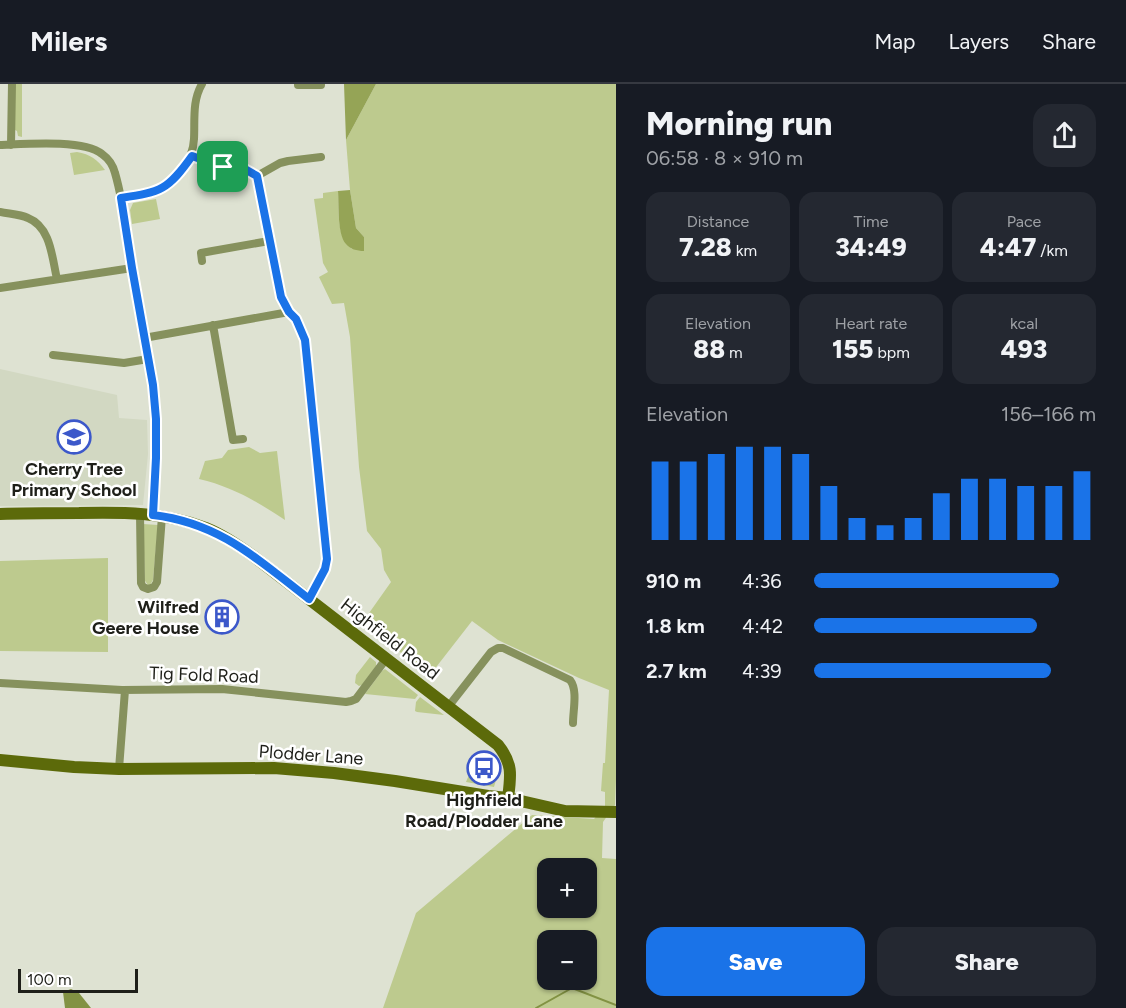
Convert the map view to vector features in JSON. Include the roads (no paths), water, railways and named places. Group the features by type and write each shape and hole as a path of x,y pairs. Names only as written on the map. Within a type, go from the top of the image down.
{"main road":[{"name":"Highfield Road","path":"0,514 112,512 152,515 184,521 231,541 498,746 509,762 511,773 508,798"},
{"name":"Plodder Lane","path":"0,760 119,769 274,768 375,778 508,798 565,811 616,812"}],"street":[{"path":"11,145 12,84"},
{"path":"121,198 161,189 182,171 192,156 194,111 202,84"},
{"path":"302,85 321,85"},
{"path":"0,145 68,144 89,147 111,162 115,170 153,385 156,419 152,515 141,583 148,589 154,587 157,582 152,515"},
{"path":"257,176 288,160 316,155"},
{"path":"192,156 223,167 243,168 257,176 281,297 289,312 296,319 305,340 327,559 325,569 309,599"},
{"path":"0,212 30,218 38,223 48,238 57,279"},
{"path":"202,261 201,253 269,241"},
{"path":"0,288 132,268"},
{"path":"144,338 289,312"},
{"path":"213,325 233,440 243,439"},
{"path":"53,355 124,363 148,359"},
{"path":"448,707 492,652 503,648 573,683 573,723"},
{"name":"Tig Fold Road","path":"0,682 124,690 222,689 346,702 356,699 386,658"},
{"path":"119,769 124,690"}],"waterway":[{"path":"536,1008 572,988 616,1005"}],"place":[{"name":"Cherry Tree Primary School","path":"74,437"},
{"name":"Wilfred Geere House","path":"222,617"},
{"name":"Highfield Road/Plodder Lane","path":"484,768"}]}
